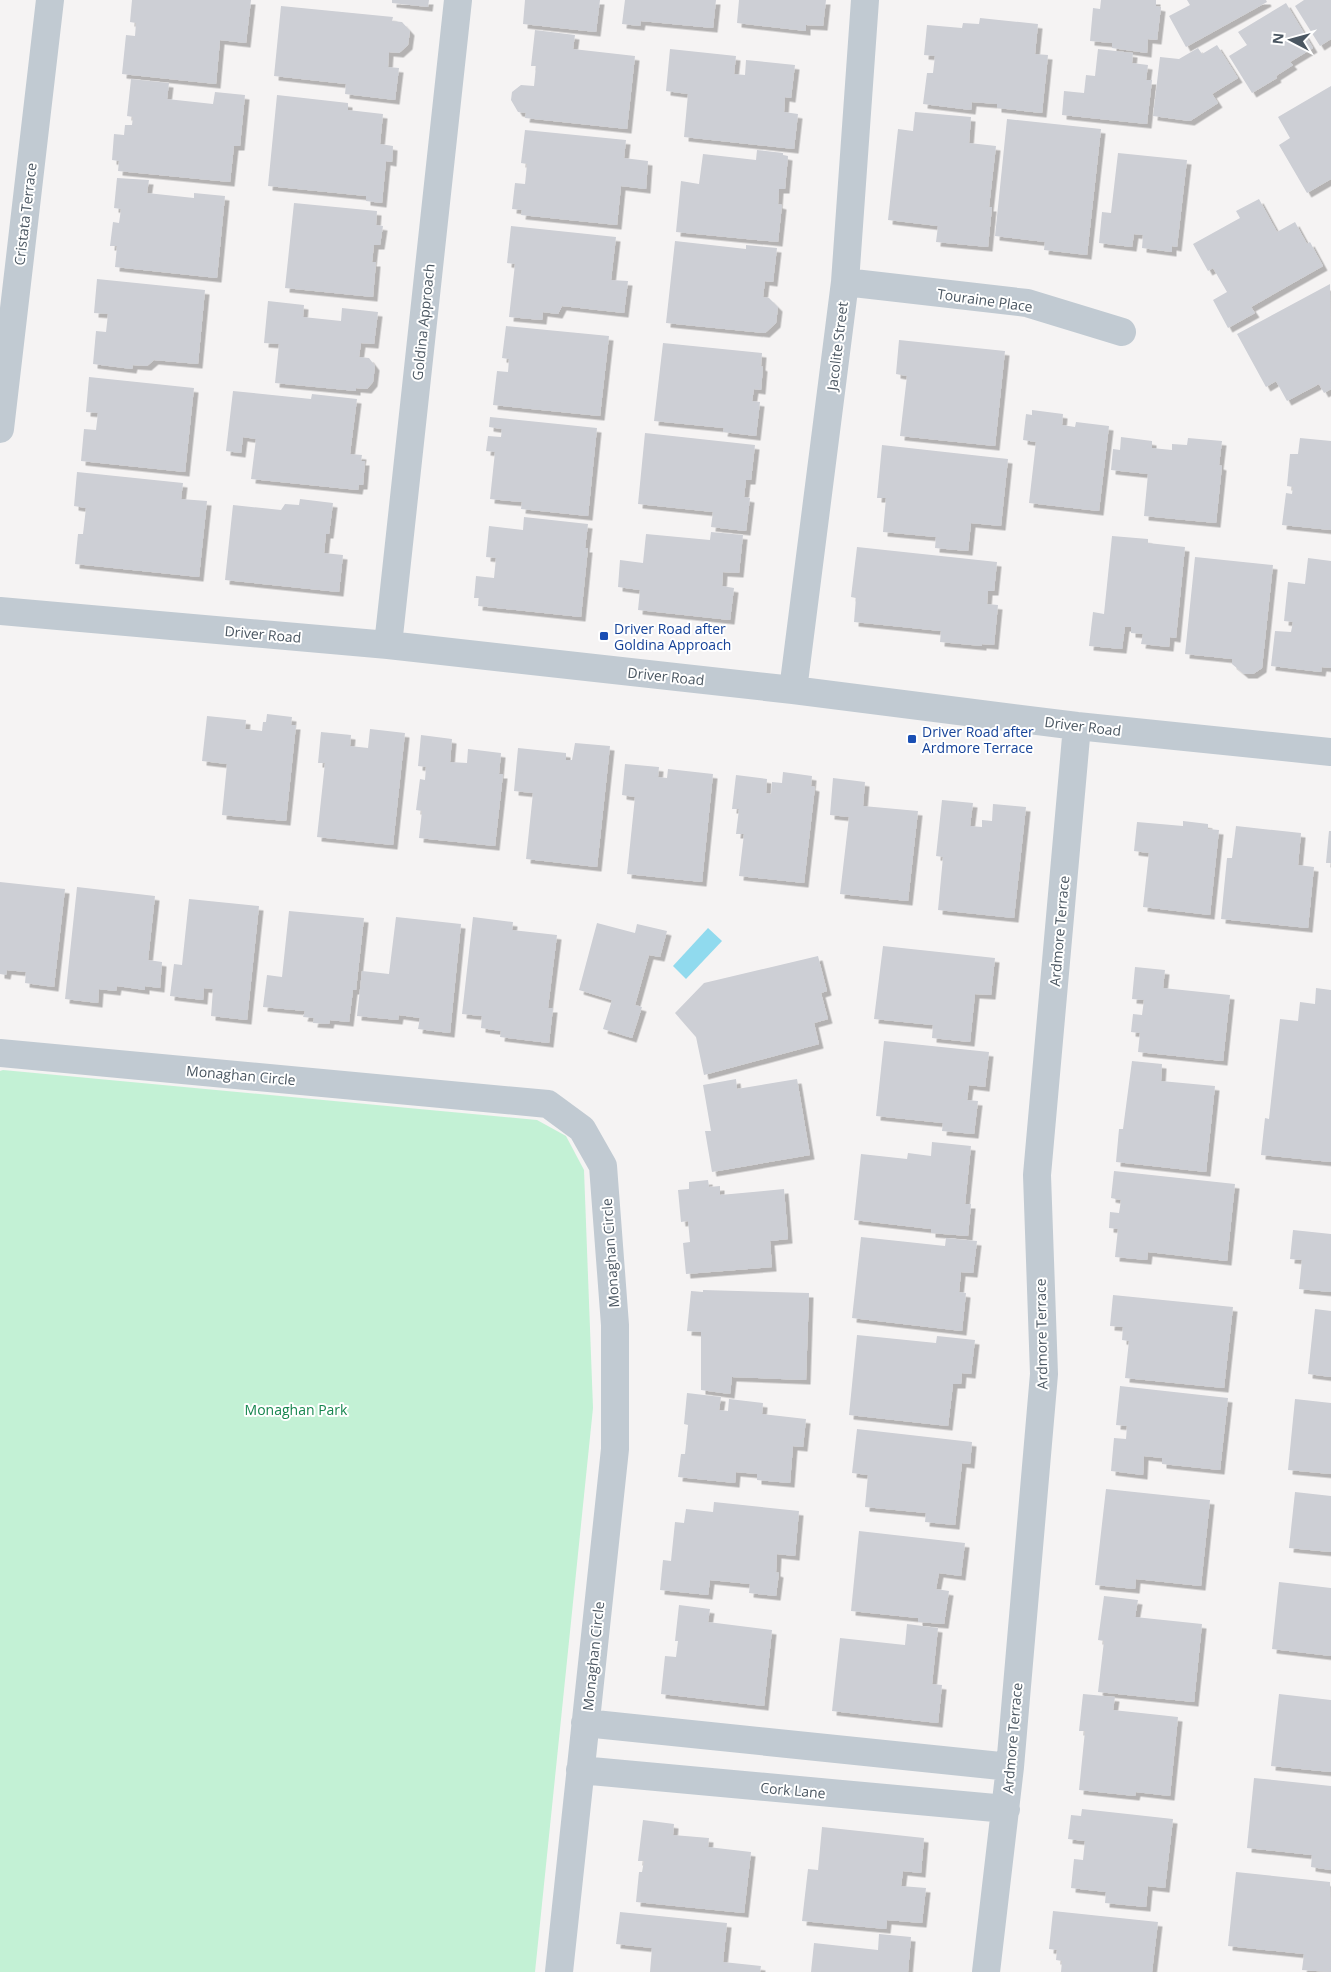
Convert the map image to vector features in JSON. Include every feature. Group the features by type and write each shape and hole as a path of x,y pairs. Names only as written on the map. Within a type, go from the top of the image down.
{"street":[{"name":"Cristata Terrace","path":"0,428 50,0"},
{"name":"Goldina Approach","path":"388,645 458,0"},
{"name":"Jacolite Street","path":"793,690 845,282 865,0"},
{"name":"Touraine Place","path":"845,282 1027,303 1122,332"},
{"name":"Driver Road","path":"0,611 388,645 793,690 1077,726 1331,752"},
{"name":"Ardmore Terrace","path":"986,1972 1006,1809 1044,1374 1038,1175 1077,726"},
{"name":"Monaghan Circle","path":"0,1053 548,1104 582,1129 603,1166 615,1325 615,1449 558,1972"},
{"path":"585,1723 1010,1767"},
{"name":"Cork Lane","path":"580,1770 1006,1809"}],"green space":[{"name":"Monaghan Park","path":"0,1071 537,1120 566,1136 584,1170 593,1408 535,1972 0,1972"}],"water":[{"path":"708,928 722,941 686,979 673,966"}],"building":[{"path":"132,0 251,0 246,43 220,40 216,84 122,74 126,35 135,36 136,23 130,22"},
{"path":"392,0 429,0 428,7 392,3"},
{"path":"525,0 600,0 596,32 523,24"},
{"path":"625,0 716,0 713,28 641,21 640,26 622,24"},
{"path":"739,0 826,0 823,26 806,25 806,31 737,23"},
{"path":"1101,0 1156,0 1156,6 1161,7 1157,40 1148,39 1147,53 1112,48 1112,43 1090,41 1093,8 1100,9"},
{"path":"1187,0 1266,0 1267,2 1186,47 1169,16 1190,5"},
{"path":"1304,0 1331,0 1331,39 1320,46 1295,6"},
{"path":"1286,3 1313,48 1290,62 1293,65 1276,76 1277,78 1252,93 1229,56 1247,45 1238,32"},
{"path":"281,6 393,17 392,21 402,22 410,31 408,45 399,53 389,52 388,67 399,68 395,100 345,94 346,84 274,76"},
{"path":"980,18 1038,24 1035,54 1048,55 1042,113 997,108 997,104 972,102 971,110 923,104 927,73 933,73 935,56 924,55 927,25 962,28 963,23 979,24"},
{"path":"535,30 575,35 573,49 635,56 627,129 525,118 526,113 518,112 511,100 512,92 521,85 534,86 536,66 531,66"},
{"path":"1217,45 1238,78 1212,94 1218,103 1190,121 1153,116 1160,57 1179,59 1198,48 1202,54"},
{"path":"670,49 736,56 734,74 745,75 746,60 795,65 791,98 785,97 784,112 798,114 794,149 684,137 688,94 666,91"},
{"path":"1098,49 1133,53 1132,63 1148,65 1146,80 1152,80 1147,124 1062,115 1064,91 1084,93 1086,75 1095,76"},
{"path":"131,79 169,83 167,99 213,104 215,92 245,95 240,146 234,146 230,182 118,171 119,161 112,160 114,134 124,135 125,125 132,125 133,117 127,116"},
{"path":"1331,86 1331,179 1307,193 1279,145 1290,138 1278,117"},
{"path":"277,95 348,103 348,110 383,114 380,144 393,146 392,162 386,161 382,203 366,201 366,196 268,186"},
{"path":"915,112 971,117 969,143 996,146 989,207 992,207 988,247 936,242 938,226 888,220 898,129 913,131"},
{"path":"1007,119 1101,129 1087,255 1044,250 1045,242 995,236"},
{"path":"525,130 626,140 624,158 648,161 646,189 621,186 617,225 521,215 522,210 512,209 515,183 525,184 527,164 521,163"},
{"path":"757,150 783,153 783,155 788,156 785,189 779,189 778,204 782,205 778,242 676,232 681,181 699,184 703,154 756,160"},
{"path":"1118,153 1187,160 1177,247 1172,246 1172,252 1142,248 1143,235 1134,234 1132,247 1099,243 1102,212 1111,213"},
{"path":"117,178 149,180 147,193 194,198 194,193 225,196 217,278 115,267 117,246 110,246 113,222 119,223 121,209 114,208"},
{"path":"1259,199 1277,232 1295,222 1307,244 1310,242 1323,266 1251,307 1255,313 1228,328 1213,300 1227,292 1213,268 1208,271 1193,244 1240,218 1236,211"},
{"path":"294,203 377,211 376,225 383,226 380,245 374,245 372,262 376,262 373,297 285,288"},
{"path":"511,226 616,237 611,280 628,281 624,313 562,306 558,314 543,312 542,320 509,317 515,264 507,263"},
{"path":"675,241 746,249 746,245 777,248 773,282 765,281 763,297 769,298 778,307 776,323 765,333 666,323"},
{"path":"97,279 205,290 198,364 154,360 147,366 133,365 132,369 93,364 96,331 106,332 108,314 94,313"},
{"path":"1330,284 1331,389 1324,393 1319,384 1287,401 1276,381 1266,387 1237,334"},
{"path":"268,301 304,305 303,317 341,321 342,308 378,312 374,344 361,343 359,357 369,358 375,366 373,382 367,389 356,388 356,391 275,383 279,344 264,343"},
{"path":"506,326 609,336 600,416 493,405 497,371 508,372 509,359 502,358"},
{"path":"899,340 1005,351 995,446 900,436 907,376 896,374"},
{"path":"663,343 762,353 761,390 754,389 752,401 760,402 756,436 723,432 724,428 654,421"},
{"path":"89,377 194,388 185,472 81,461 84,429 96,430 98,413 86,412"},
{"path":"233,391 311,399 312,394 357,399 350,454 362,455 361,461 365,461 363,485 359,485 358,490 251,479 256,439 243,437 241,453 226,451"},
{"path":"1032,410 1063,414 1062,425 1075,427 1076,422 1109,426 1099,511 1029,503 1036,442 1023,440 1026,414 1032,415"},
{"path":"490,417 597,428 588,516 521,509 522,502 490,499 495,452 486,451 488,436 501,437 502,429 489,427"},
{"path":"645,433 755,445 751,480 746,480 744,497 750,498 746,531 711,527 713,512 638,504"},
{"path":"1121,437 1152,441 1152,448 1172,450 1172,444 1187,445 1188,438 1222,441 1219,465 1222,466 1216,523 1144,516 1148,474 1111,470 1113,449 1120,450"},
{"path":"1300,438 1331,441 1331,530 1282,525 1286,493 1292,494 1293,487 1287,486 1290,454 1298,454"},
{"path":"882,445 1008,459 1001,526 971,523 968,551 935,548 936,537 883,532 886,498 877,498"},
{"path":"77,472 183,483 181,499 207,501 199,577 75,564 78,534 83,534 86,508 74,506"},
{"path":"300,499 333,503 329,534 326,534 324,553 343,555 339,592 225,580 233,505 281,510 285,504 299,505"},
{"path":"524,517 588,524 585,548 588,548 581,617 478,606 479,598 474,598 476,576 494,578 496,558 486,557 489,526 523,530"},
{"path":"711,532 743,535 739,573 723,572 722,586 734,588 730,620 638,610 640,590 618,587 620,560 643,563 646,534 710,540"},
{"path":"1112,536 1148,539 1148,543 1185,547 1176,638 1170,637 1169,647 1141,644 1143,634 1131,633 1131,627 1125,627 1122,649 1089,646 1093,612 1104,614"},
{"path":"857,547 997,562 994,591 988,591 987,604 998,605 994,645 982,644 982,646 940,642 941,631 854,622 856,598 851,597"},
{"path":"1195,557 1273,565 1262,668 1253,674 1244,674 1232,664 1232,659 1185,654"},
{"path":"1308,558 1331,561 1331,668 1322,667 1321,672 1271,666 1275,631 1291,632 1293,622 1284,621 1288,582 1305,584"},
{"path":"267,714 292,717 291,725 296,725 286,821 222,815 227,764 202,761 207,716 246,720 245,729 262,731 263,722 266,722"},
{"path":"370,729 405,733 393,845 317,837 325,763 318,763 321,732 351,735 350,746 368,748"},
{"path":"421,735 452,739 450,762 467,763 468,749 501,753 499,774 503,774 495,846 419,838 422,811 416,810 420,779 425,780 426,767 418,766"},
{"path":"575,743 610,746 597,867 526,859 533,793 514,791 518,748 566,753 566,760 572,760"},
{"path":"625,764 659,767 658,777 667,778 668,769 713,774 702,882 627,874 635,797 622,795"},
{"path":"783,772 812,776 811,786 815,787 804,883 739,876 744,834 736,834 739,809 732,809 736,775 767,779 766,793 771,794 772,782 782,783"},
{"path":"833,778 865,782 863,806 918,811 908,901 840,894 849,817 830,815"},
{"path":"942,800 973,803 970,826 982,827 982,820 992,821 993,804 1026,807 1014,918 938,910 943,857 936,856"},
{"path":"1183,821 1208,824 1208,829 1219,830 1210,915 1143,907 1149,853 1134,851 1137,822 1183,826"},
{"path":"1236,826 1301,833 1298,865 1314,867 1308,928 1221,919 1227,858 1232,858"},
{"path":"1329,831 1331,831 1331,863 1326,863"},
{"path":"0,882 65,889 54,987 25,983 26,972 7,970 6,975 0,974"},
{"path":"77,887 155,896 148,960 162,962 160,988 145,986 145,990 117,986 116,991 99,989 98,1003 65,999"},
{"path":"189,899 259,906 247,1020 211,1016 213,989 204,988 203,1000 170,996 174,964 182,965"},
{"path":"289,911 364,918 356,990 353,990 349,1022 330,1020 329,1024 313,1023 314,1018 303,1017 305,1011 263,1007 267,975 282,977"},
{"path":"396,917 461,924 450,1033 418,1029 420,1018 399,1015 398,1020 357,1016 362,971 389,974"},
{"path":"473,917 513,922 512,930 557,935 548,1008 553,1008 549,1043 500,1037 501,1031 481,1028 482,1016 462,1014"},
{"path":"597,923 635,933 637,924 667,931 660,957 649,955 635,1005 642,1007 632,1038 603,1029 612,1000 579,990"},
{"path":"883,946 995,958 991,995 975,994 970,1042 932,1038 933,1025 874,1019"},
{"path":"818,956 827,991 821,993 828,1019 814,1023 819,1044 704,1075 696,1037 675,1013 704,983"},
{"path":"1135,967 1165,970 1163,988 1230,995 1223,1061 1138,1052 1140,1033 1131,1032 1133,1014 1142,1015 1144,1000 1132,999"},
{"path":"1316,988 1331,990 1331,1162 1261,1155 1265,1118 1269,1119 1280,1019 1298,1021 1300,1002 1315,1004"},
{"path":"884,1041 989,1052 985,1087 969,1085 967,1100 978,1101 974,1134 942,1131 943,1123 876,1116"},
{"path":"1132,1061 1162,1064 1161,1081 1215,1086 1206,1172 1116,1162 1119,1129 1123,1129"},
{"path":"736,1079 737,1089 797,1079 810,1155 712,1172 705,1131 711,1131 703,1085"},
{"path":"932,1142 971,1146 965,1204 971,1204 968,1236 931,1233 931,1229 854,1220 861,1154 907,1159 908,1153 931,1156"},
{"path":"1114,1171 1235,1184 1227,1261 1148,1252 1147,1260 1115,1257 1118,1229 1109,1228 1110,1212 1119,1213 1121,1200 1111,1198"},
{"path":"708,1180 709,1187 720,1186 720,1195 784,1189 788,1239 770,1241 772,1267 686,1274 683,1243 690,1242 688,1221 681,1222 678,1190 689,1189 689,1182"},
{"path":"1293,1230 1331,1234 1331,1292 1299,1289 1302,1260 1290,1259"},
{"path":"861,1237 945,1246 946,1238 977,1241 973,1273 961,1272 959,1292 966,1293 962,1331 852,1318"},
{"path":"703,1290 809,1293 806,1380 732,1377 730,1394 701,1390 701,1332 687,1331 691,1291 703,1292"},
{"path":"1113,1295 1233,1307 1224,1388 1125,1378 1129,1341 1122,1340 1123,1327 1110,1326"},
{"path":"1315,1309 1331,1311 1331,1377 1308,1374"},
{"path":"857,1335 936,1343 937,1336 975,1340 971,1374 962,1373 961,1384 953,1384 948,1426 849,1415"},
{"path":"1120,1386 1228,1398 1220,1470 1162,1464 1162,1458 1144,1456 1143,1475 1111,1471 1114,1438 1126,1439 1127,1426 1116,1425"},
{"path":"687,1393 721,1397 719,1410 728,1411 729,1399 763,1403 762,1414 806,1419 803,1447 793,1446 790,1483 757,1480 757,1474 736,1472 735,1483 678,1477 681,1454 685,1454 688,1425 684,1424"},
{"path":"1295,1399 1331,1403 1331,1474 1288,1470"},
{"path":"857,1429 972,1442 970,1464 962,1463 955,1525 925,1522 926,1513 865,1507 868,1475 852,1473"},
{"path":"1106,1489 1210,1500 1201,1586 1136,1579 1135,1589 1095,1585"},
{"path":"1295,1492 1331,1496 1331,1552 1289,1548"},
{"path":"714,1502 799,1511 795,1556 777,1554 776,1572 779,1573 776,1596 749,1593 750,1584 710,1580 708,1595 660,1590 663,1560 671,1561 675,1522 684,1523 686,1509 713,1512"},
{"path":"859,1531 965,1543 961,1576 939,1573 936,1589 949,1591 944,1624 918,1622 918,1618 851,1611"},
{"path":"1279,1582 1331,1588 1331,1656 1272,1649"},
{"path":"1104,1596 1138,1600 1135,1617 1202,1624 1194,1702 1098,1692 1104,1641 1098,1640"},
{"path":"679,1605 710,1609 708,1622 772,1630 764,1706 661,1694 665,1656 676,1657 678,1641 675,1641"},
{"path":"907,1624 938,1628 932,1684 942,1685 938,1723 832,1711 840,1638 905,1645"},
{"path":"1083,1694 1115,1697 1113,1710 1178,1717 1170,1796 1136,1792 1135,1796 1079,1790 1085,1731 1079,1731"},
{"path":"1279,1694 1331,1700 1331,1772 1271,1766"},
{"path":"1254,1778 1331,1786 1331,1870 1311,1867 1312,1855 1247,1848"},
{"path":"1082,1809 1173,1819 1165,1888 1148,1886 1146,1907 1105,1903 1106,1892 1071,1888 1074,1859 1083,1860 1085,1841 1068,1839 1071,1815 1081,1816"},
{"path":"643,1820 674,1824 673,1835 709,1838 708,1847 751,1852 744,1913 636,1902 639,1872 642,1872 644,1861 638,1861"},
{"path":"822,1827 924,1838 921,1873 903,1871 901,1886 926,1888 922,1923 887,1920 886,1929 802,1921 808,1869 818,1870"},
{"path":"1236,1872 1330,1882 1331,1972 1302,1970 1304,1954 1228,1946"},
{"path":"1053,1911 1158,1922 1152,1972 1061,1972 1062,1961 1056,1960 1057,1950 1049,1949"},
{"path":"620,1912 727,1923 723,1962 761,1966 760,1972 650,1972 652,1948 616,1944"},
{"path":"879,1934 911,1937 908,1972 811,1972 814,1943 878,1950"}],"place":[{"name":"Driver Road after Goldina Approach","path":"604,636"},
{"name":"Driver Road after Ardmore Terrace","path":"912,739"}]}
